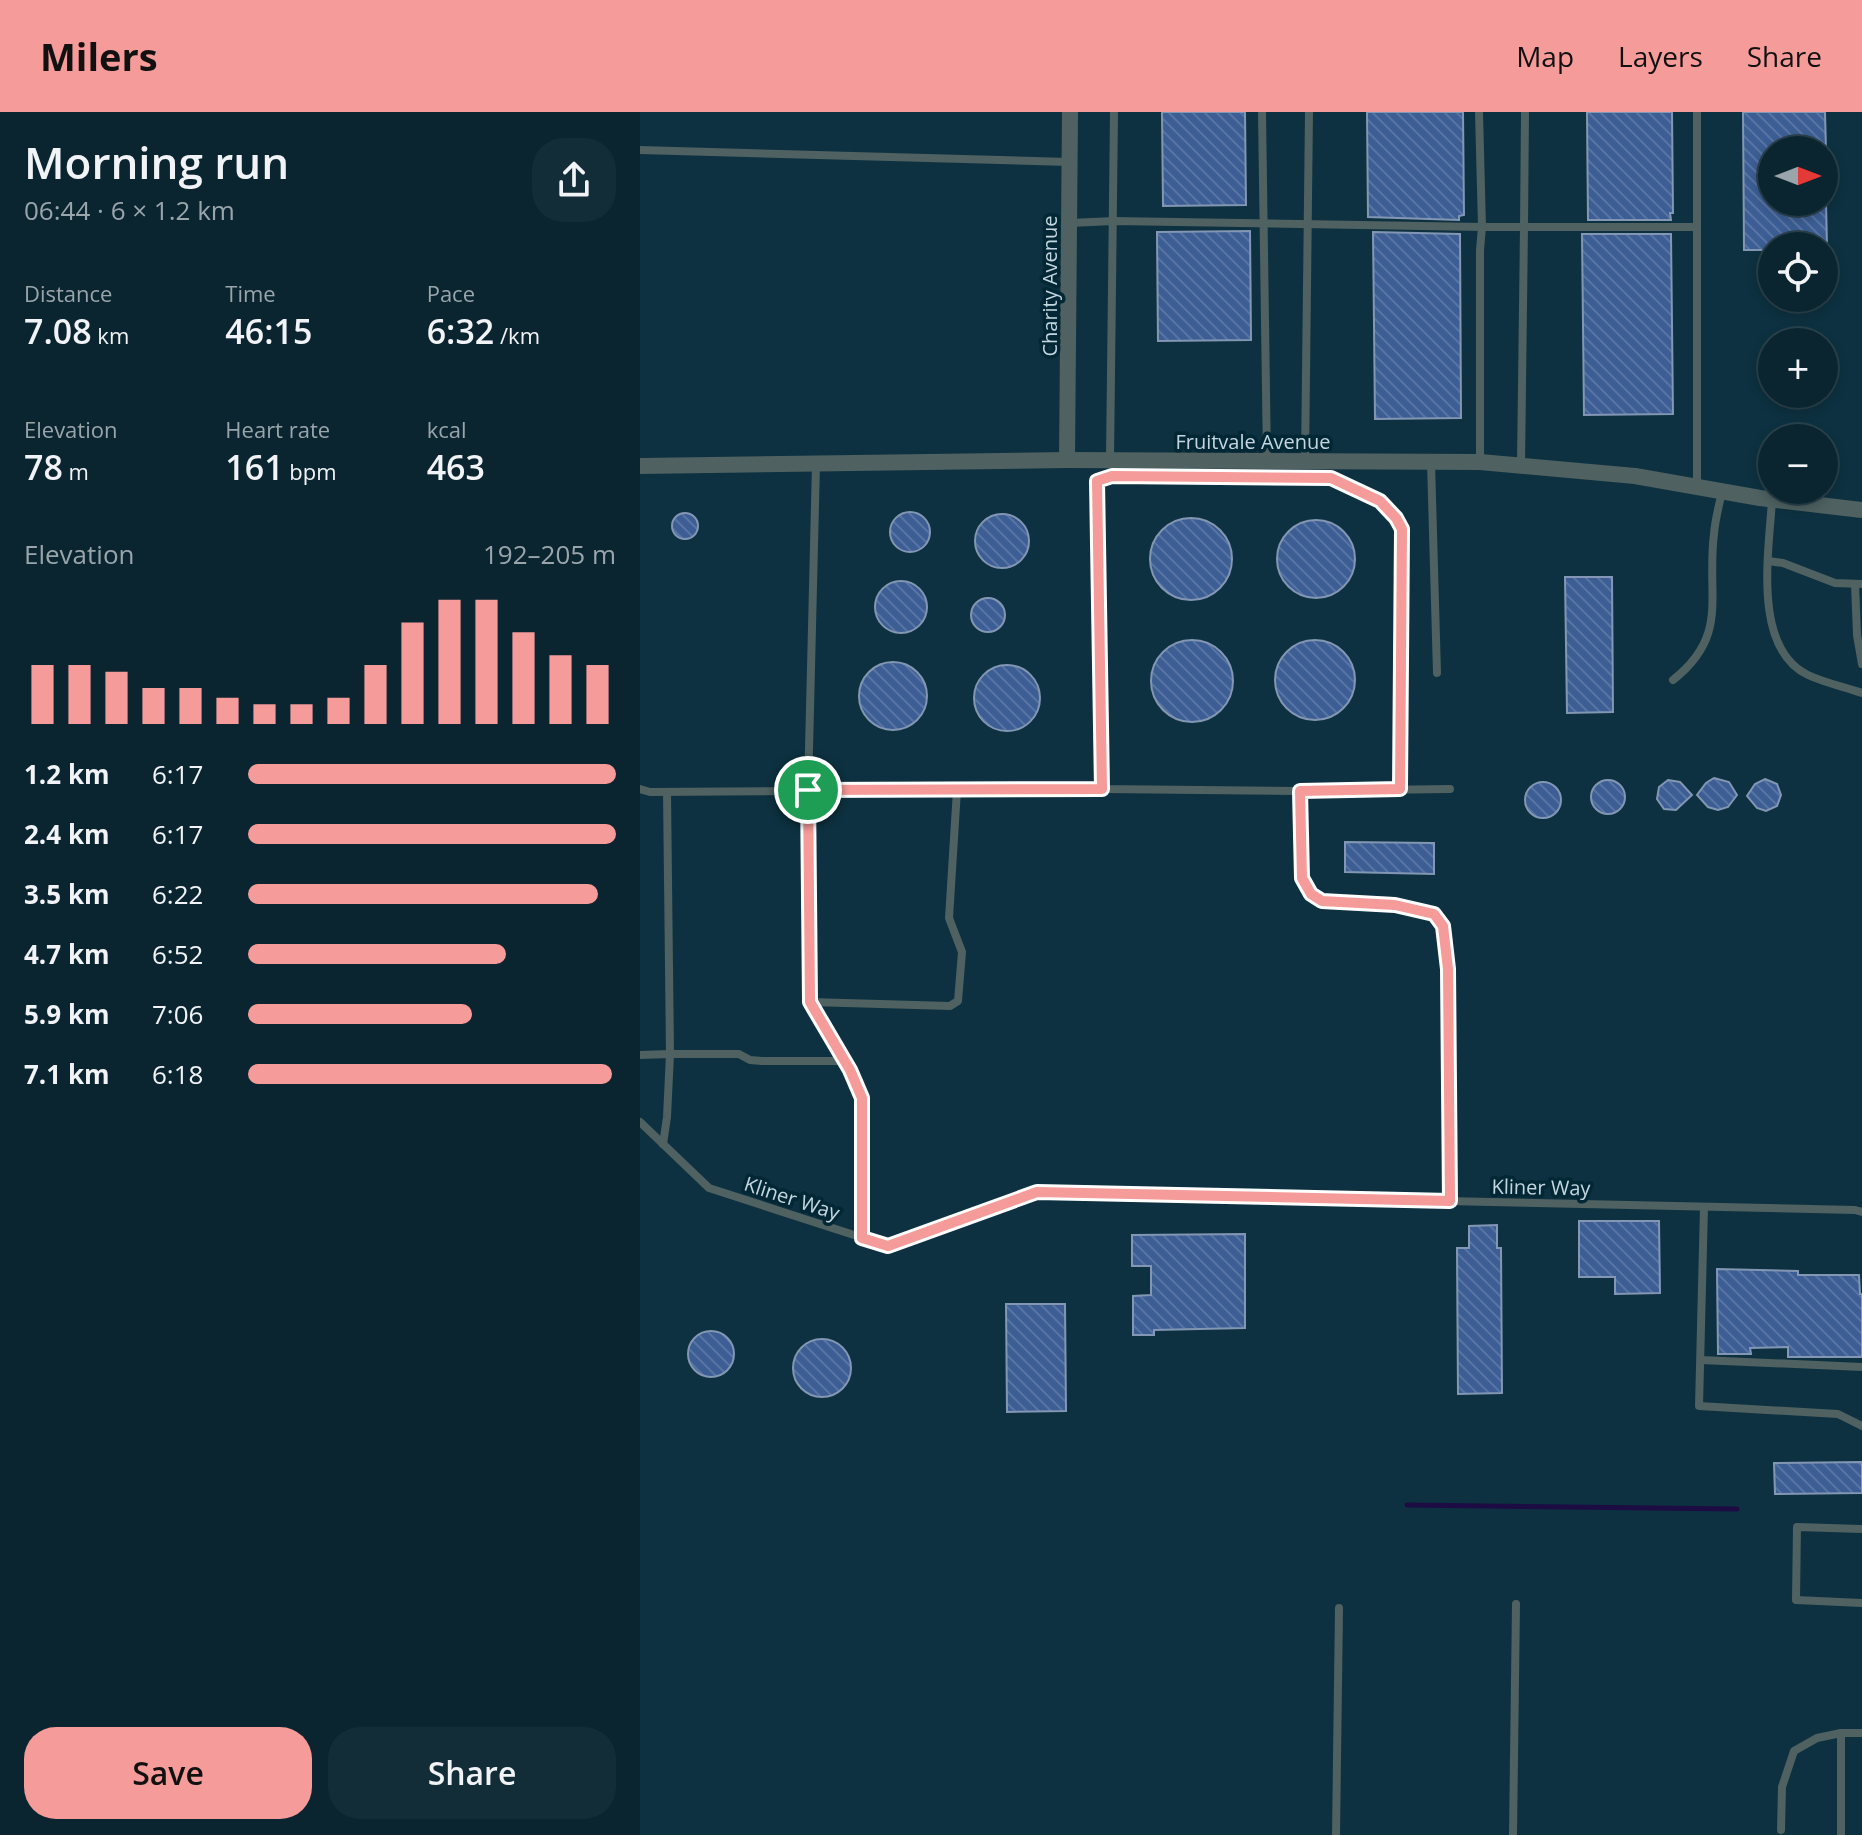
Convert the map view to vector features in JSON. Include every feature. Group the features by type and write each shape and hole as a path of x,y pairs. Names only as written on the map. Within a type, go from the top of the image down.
{"street":[{"name":"Charity Avenue","path":"1067,460 1070,112"},
{"name":"Fruitvale Avenue","path":"640,466 1067,460 1480,462 1635,476 1758,497"},
{"name":"Fruitvale Avenue","path":"1813,504 1862,510"}],"lane":[{"path":"1110,460 1114,112"},
{"path":"1262,112 1267,461"},
{"path":"1305,461 1309,112"},
{"path":"1479,112 1482,227 1480,462"},
{"path":"1521,464 1525,112"},
{"path":"1697,112 1697,486"},
{"path":"640,150 1070,162"},
{"path":"1069,223 1697,227"},
{"path":"1431,462 1437,673"},
{"path":"816,463 808,790 810,1002 862,1098 862,1238"},
{"path":"1102,789 1097,481 1112,476 1331,478 1380,501 1396,518 1404,543 1400,789"},
{"path":"1673,680 1688,668 1703,649 1711,629 1714,534 1722,491"},
{"path":"1772,504 1767,591 1773,630 1785,654 1806,674 1862,693"},
{"path":"1768,561 1783,563 1835,583 1859,584 1857,635 1862,664"},
{"path":"640,789 650,792 1450,789"},
{"path":"810,1002 950,1006 958,1001 962,952 949,918 957,790"},
{"path":"1300,791 1302,878 1311,894 1322,901 1395,905 1434,914 1443,926 1448,969 1450,1201"},
{"path":"663,1144 670,1054 667,792"},
{"path":"640,1055 739,1054 750,1060 762,1061 844,1061"},
{"name":"Kliner Way","path":"640,1122 709,1188 888,1246 1037,1192 1862,1212"},
{"path":"1704,1207 1699,1406 1838,1414 1862,1426"},
{"path":"1701,1360 1862,1367"},
{"path":"1862,1529 1797,1527 1796,1600 1862,1603"},
{"path":"1513,1835 1516,1604"},
{"path":"1336,1835 1339,1608"},
{"path":"1841,1733 1841,1835"},
{"path":"1781,1830 1782,1787 1794,1751 1817,1738 1862,1733"}],"building":[{"path":"1162,112 1245,112 1246,205 1163,206"},
{"path":"1367,112 1463,112 1464,215 1459,216 1459,220 1368,217"},
{"path":"1587,112 1672,112 1671,220 1588,220"},
{"path":"1743,112 1825,112 1826,136 1758,136 1758,216 1826,216 1827,232 1758,232 1758,250 1744,250"},
{"path":"1250,231 1251,340 1158,341 1157,232"},
{"path":"1373,232 1460,234 1461,418 1375,419"},
{"path":"1582,234 1671,234 1673,414 1584,415"},
{"path":"910,512 924,518 930,532 924,546 910,552 896,546 890,532 896,518"},
{"path":"685,513 694,517 698,526 694,535 685,539 676,535 672,526 676,517"},
{"path":"1002,514 1021,522 1029,541 1021,560 1002,568 983,560 975,541 983,522"},
{"path":"1191,518 1207,521 1220,530 1229,543 1232,559 1229,575 1220,588 1207,597 1191,600 1175,597 1162,588 1153,575 1150,559 1153,543 1162,530 1175,521"},
{"path":"1316,520 1331,523 1344,531 1352,544 1355,559 1352,574 1344,587 1331,595 1316,598 1301,595 1288,587 1280,574 1277,559 1280,544 1288,531 1301,523"},
{"path":"1565,577 1612,577 1613,712 1567,713"},
{"path":"901,581 919,589 927,607 919,625 901,633 883,625 875,607 883,589"},
{"path":"988,598 1000,603 1005,615 1000,627 988,632 976,627 971,615 976,603"},
{"path":"1192,640 1208,643 1221,652 1230,665 1233,681 1230,697 1221,710 1208,719 1192,722 1176,719 1163,710 1154,697 1151,681 1154,665 1163,652 1176,643"},
{"path":"1315,640 1330,643 1343,652 1352,665 1355,680 1352,695 1343,708 1330,717 1315,720 1300,717 1287,708 1278,695 1275,680 1278,665 1287,652 1300,643"},
{"path":"886,662 900,662 912,667 922,677 927,696 922,715 912,725 900,730 886,730 874,725 864,715 859,703 859,689 864,677 874,667"},
{"path":"1001,665 1013,665 1025,670 1035,680 1040,698 1038,711 1025,726 1013,731 1001,731 989,726 979,716 974,704 974,692 979,680 989,670"},
{"path":"1714,778 1729,782 1737,795 1728,807 1718,810 1708,807 1697,795"},
{"path":"1765,779 1777,784 1781,795 1777,806 1766,811 1757,808 1747,796 1755,784"},
{"path":"1608,780 1620,785 1625,797 1620,809 1608,814 1596,809 1591,797 1596,785"},
{"path":"1668,780 1680,782 1692,795 1676,810 1664,809 1657,799 1659,787"},
{"path":"1543,782 1556,787 1561,800 1556,813 1543,818 1530,813 1525,800 1530,787"},
{"path":"1345,842 1434,843 1434,874 1345,872"},
{"path":"1579,1221 1659,1221 1660,1293 1615,1294 1615,1277 1579,1277"},
{"path":"1497,1225 1497,1248 1501,1248 1502,1393 1458,1394 1457,1248 1469,1248 1469,1226"},
{"path":"1245,1234 1245,1328 1154,1330 1154,1335 1133,1335 1133,1296 1151,1295 1151,1266 1132,1266 1132,1235"},
{"path":"1717,1269 1798,1271 1798,1275 1859,1275 1862,1357 1788,1357 1788,1347 1750,1348 1751,1354 1718,1354"},
{"path":"1006,1304 1065,1304 1066,1411 1007,1412"},
{"path":"711,1331 727,1338 734,1354 727,1370 711,1377 695,1370 688,1354 695,1338"},
{"path":"822,1339 833,1341 842,1348 849,1357 849,1379 842,1388 833,1395 822,1397 811,1395 802,1388 795,1379 793,1368 795,1357 802,1348 811,1341"},
{"path":"1862,1462 1862,1493 1775,1494 1774,1463"}],"waterway":[{"path":"1407,1505 1737,1509"}],"route":[{"path":"1112,476 1331,478 1380,501 1396,518 1404,543 1400,789 1300,791 1302,878 1311,894 1322,901 1395,905 1434,914 1443,926 1448,969 1450,1201 1037,1192 888,1246 862,1238 862,1098 850,1070 810,1002 808,790 1102,789 1097,481 1112,476"}]}
